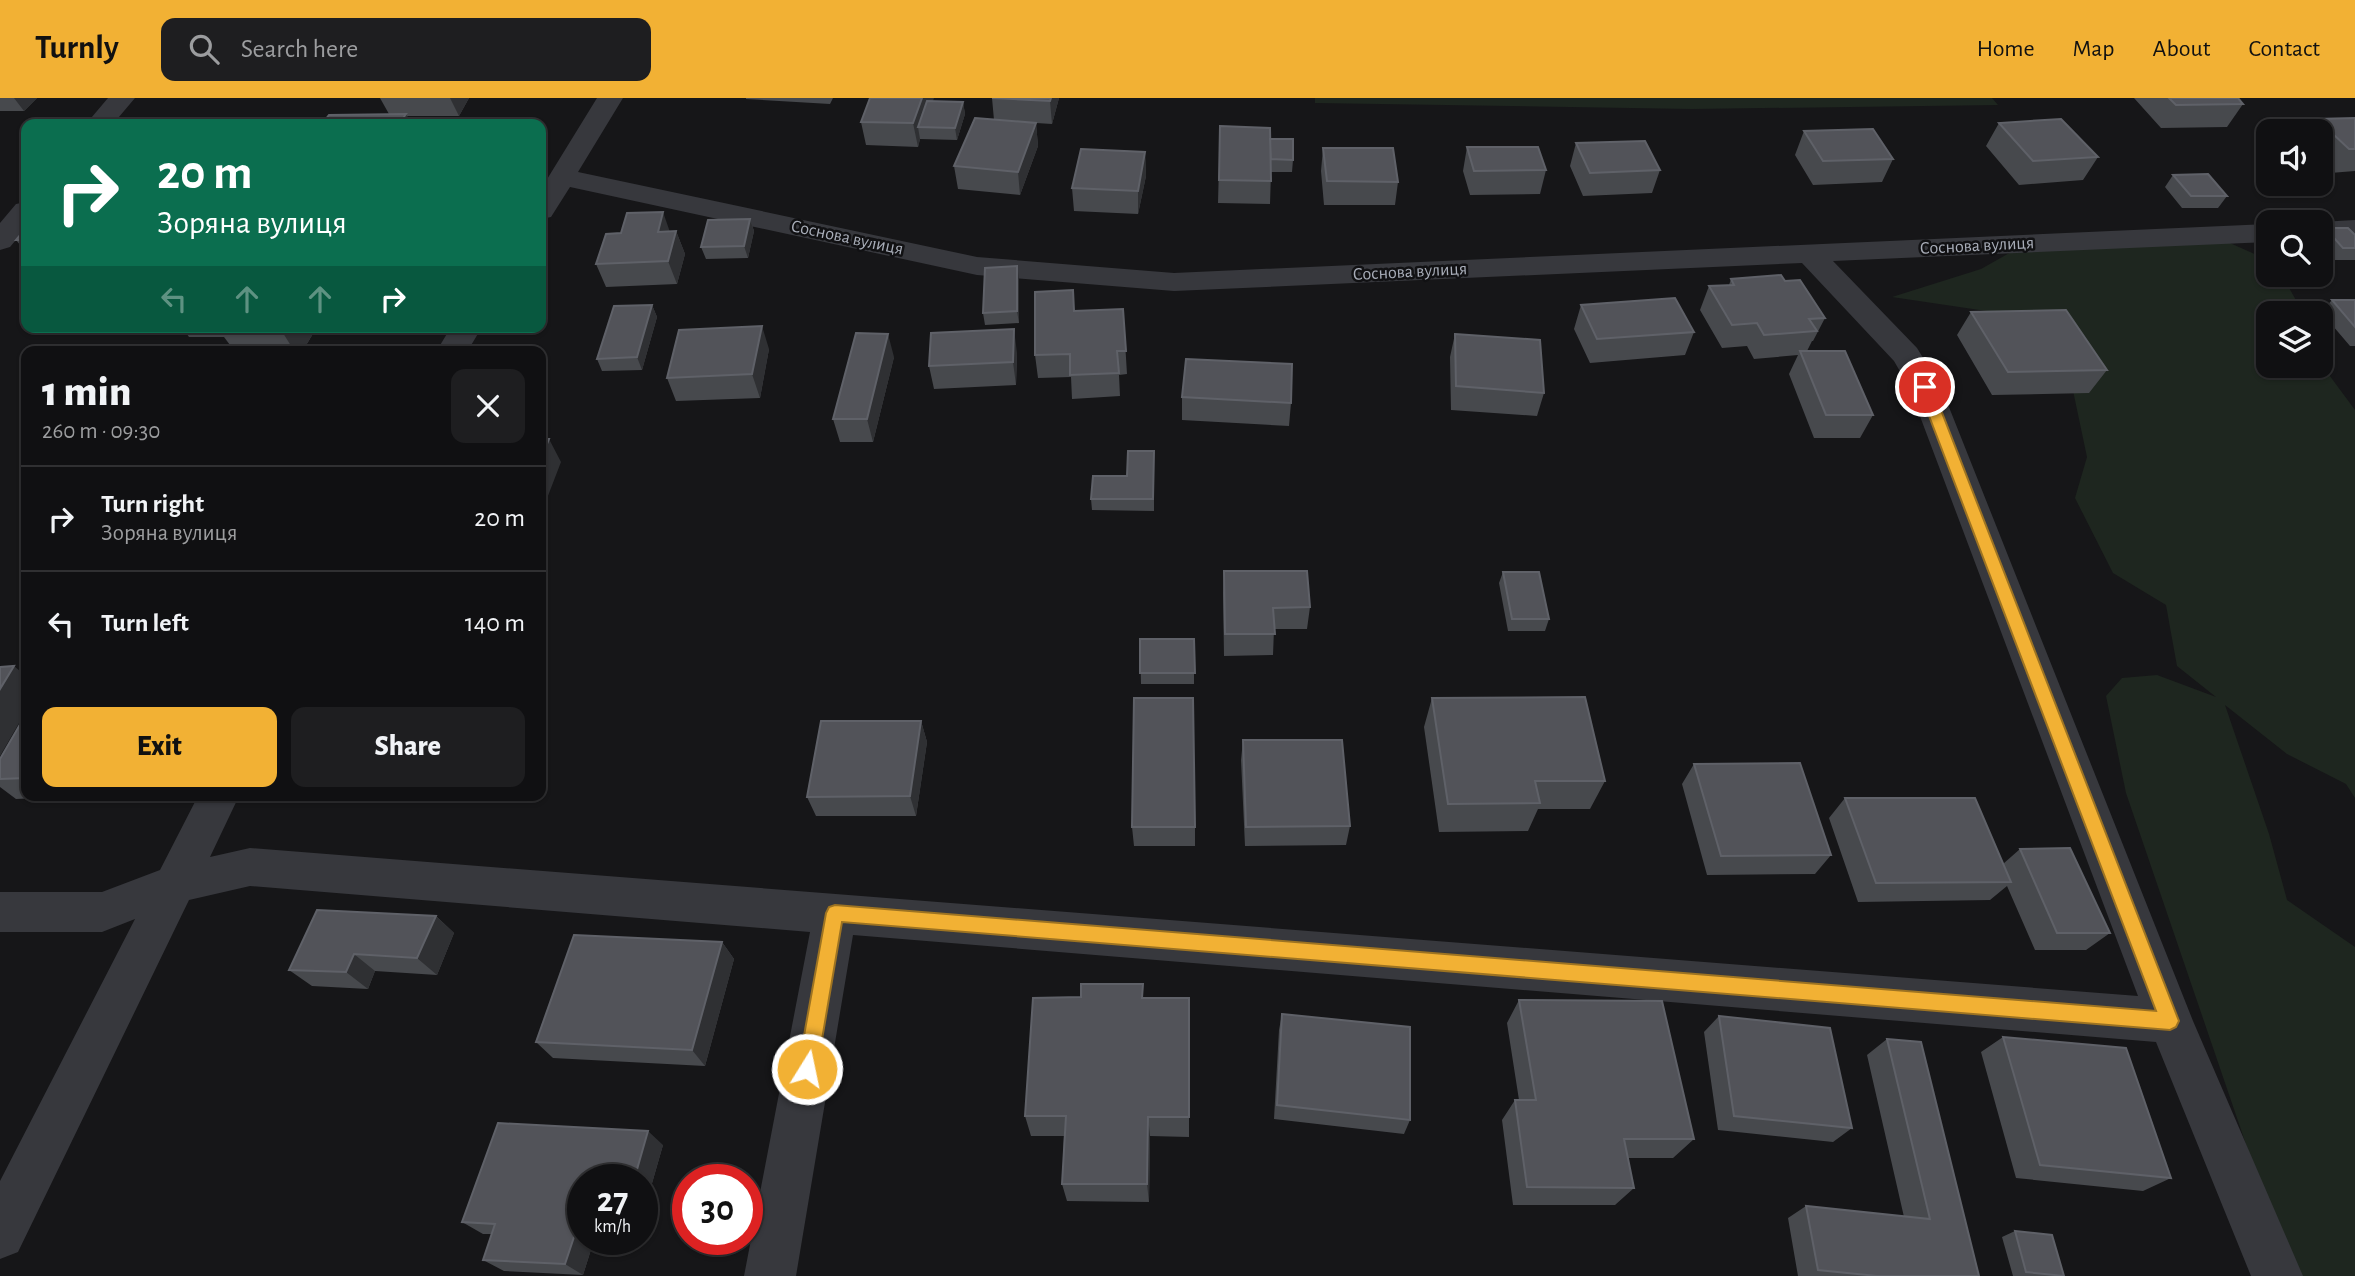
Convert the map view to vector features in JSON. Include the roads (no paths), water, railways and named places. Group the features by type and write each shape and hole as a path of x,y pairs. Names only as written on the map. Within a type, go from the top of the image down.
{"street":[{"path":"103,119 122,98"},
{"path":"546,203 610,98"},
{"name":"Соснова вулиця","path":"562,177 977,266 1174,282 2256,234"},
{"path":"0,241 21,216"},
{"path":"2333,230 2355,229"},
{"path":"1810,254 1906,355 1925,387 2170,1021 2277,1276"},
{"path":"0,1234 216,801"},
{"path":"0,912 102,912 175,884 250,867 2170,1021"},
{"path":"771,1276 835,913"}]}
